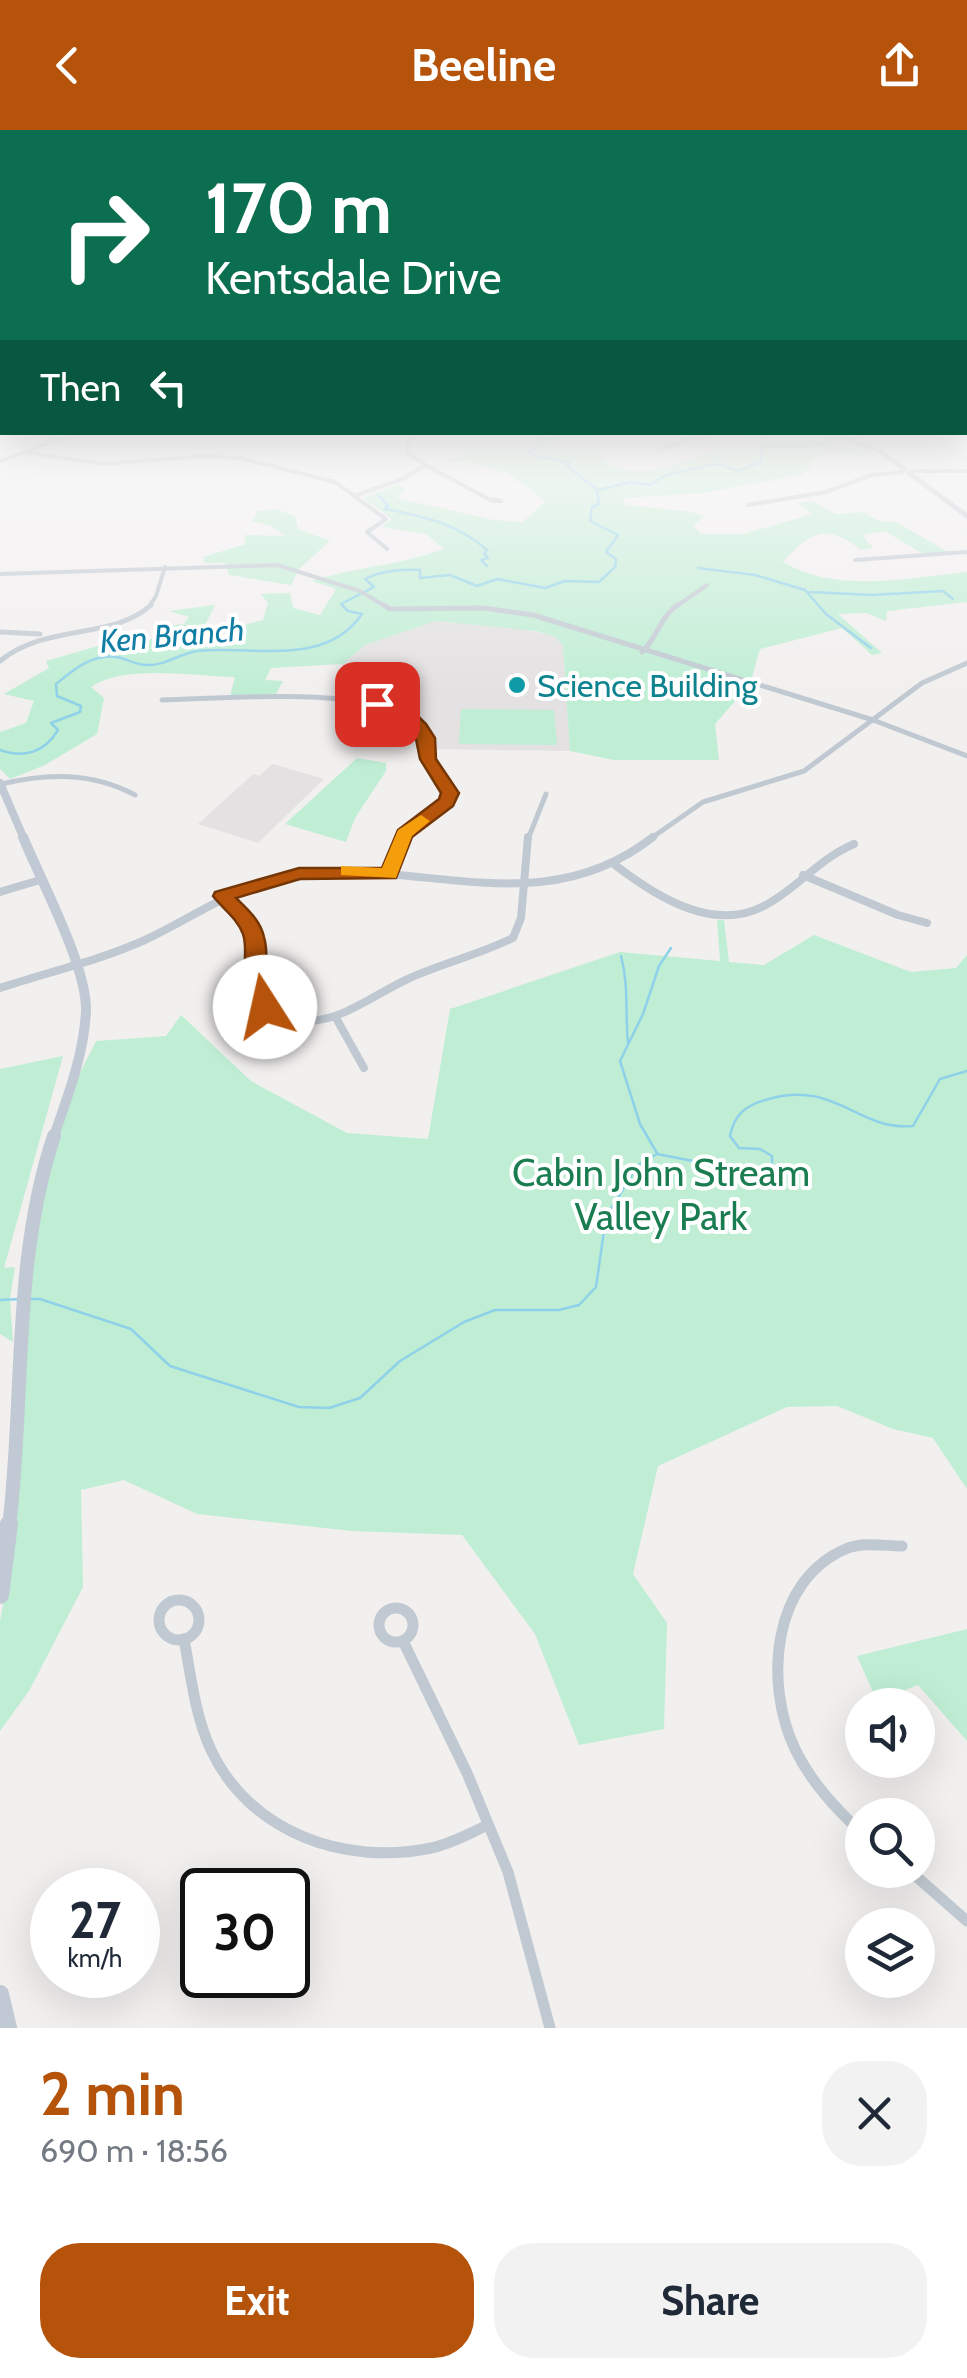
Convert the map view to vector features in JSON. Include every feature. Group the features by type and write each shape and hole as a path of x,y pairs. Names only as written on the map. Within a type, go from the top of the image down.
{"main road":[{"path":"0,784 76,964 86,1009 84,1038 39,1182 27,1258 10,1516 0,1595"},
{"path":"0,1994 8,2028"}],"street":[{"path":"384,517 367,532 387,549"},
{"path":"855,560 967,552"},
{"path":"0,574 278,565 362,592 378,604 398,610 455,607 524,612 642,652 873,720 967,756"},
{"path":"0,632 44,634 140,615 154,602 165,566"},
{"path":"642,652 656,638 666,613 707,584"},
{"path":"0,661 14,648 44,634"},
{"path":"0,988 146,940 222,896 299,874 348,870 521,885 566,880 615,865 701,802 803,772 928,678 967,664"},
{"path":"162,700 356,702 390,706 411,717 426,738 428,759 450,793 447,802 404,834 389,874"},
{"path":"0,784 58,775 109,784 135,794"},
{"path":"222,896 247,921 255,940 254,995 265,1007 298,1020 336,1018 409,978 513,938 521,922 521,885 537,806 546,794"},
{"path":"615,865 681,907 720,914 758,910 820,859 854,844"},
{"path":"802,875 926,923"},
{"path":"0,892 40,880"},
{"path":"336,1018 364,1068"},
{"path":"845,1819 800,1761 779,1702 776,1644 788,1605 814,1571 851,1547 902,1546"},
{"path":"184,1638 197,1708 212,1754 238,1790 286,1830 329,1848 376,1854 432,1848 488,1826"},
{"path":"403,1641 508,1872 550,2028"},
{"path":"929,1888 967,1921"}],"shaded area":[{"path":"436,621 512,627 555,636 563,644 570,751 427,749 421,728 392,707 335,701 343,664 365,645"},
{"path":"273,764 324,779 258,843 198,824 253,774 259,776"}],"green space":[{"path":"255,517 295,517 298,529 330,541 300,568 291,585 229,575 225,563 205,563 203,557 246,544 244,535 285,536 272,526 252,521"},
{"path":"389,517 479,517 523,522 529,517 703,517 693,525 701,534 744,534 803,517 871,517 896,522 948,552 923,554 885,531 862,535 873,548 861,550 838,536 820,534 802,543 783,562 804,572 849,581 967,572 967,602 887,611 886,621 867,613 838,614 882,653 872,655 842,628 760,649 750,684 715,724 719,760 613,760 570,751 563,645 555,637 536,631 436,621 365,645 343,664 271,668 265,680 283,681 276,694 230,696 235,677 140,673 105,680 91,687 104,698 97,734 45,765 10,779 0,769 0,732 26,723 34,701 4,694 49,668 46,661 105,644 114,636 149,640 164,633 164,626 184,624 189,617 169,611 215,605 197,641 242,636 244,625 263,620 268,603 261,594 290,593 293,608 320,615 336,589 312,581 444,549 426,534 381,527 392,519"},
{"path":"461,709 554,710 557,745 459,744"},
{"path":"357,758 386,763 386,771 355,818 346,842 285,824"},
{"name":"Cabin John Stream Valley Park","path":"717,920 724,920 729,962 764,965 814,935 911,972 956,968 967,955 967,1489 933,1438 893,1429 837,1406 787,1407 658,1466 633,1574 667,1623 664,1729 579,1745 535,1634 462,1535 352,1531 197,1514 124,1480 81,1490 83,1587 29,1691 0,1731 0,1621 10,1564 27,1258 61,1111 96,1041 166,1036 181,1015 251,1081 347,1133 428,1139 450,1009 620,952 720,961"},
{"path":"63,1056 4,1268 15,1267 10,1299 13,1342 0,1334 0,1069"},
{"path":"967,1629 967,1741 935,1704 935,1688 871,1688 857,1656"}],"waterway":[{"path":"419,517 476,541 487,550 484,554 488,558 481,560 487,566"},
{"name":"Ken Branch","path":"0,750 33,752 58,730 51,723 80,712 81,706 57,696 56,684 92,660 108,656 154,665 198,651 287,650 329,642 347,631 362,614 348,611 341,604 374,587 365,579 378,574 420,570 420,578 450,575 477,586 497,579 545,588 565,581 599,582 615,567 616,559 606,552 618,535 590,521 591,517"},
{"path":"698,568 755,575 805,590 826,614 871,648"},
{"path":"810,592 872,595 943,591 953,599"},
{"path":"657,1153 640,1124 620,1061 643,1014 659,966 671,948"},
{"path":"621,956 628,1043"},
{"path":"28,1299 40,1299 131,1329 170,1366 299,1407 329,1408 360,1398 400,1361 464,1322 495,1310 559,1310 579,1305 596,1287 606,1217 638,1165 657,1154 760,1174 772,1170 772,1156 760,1149 739,1148 730,1136 738,1117 752,1105 789,1095 810,1095 876,1121 913,1126 940,1079 967,1071"},
{"path":"0,1300 20,1299"}],"slow traffic":[{"path":"348,871 389,874 404,834 421,821"}],"place":[{"name":"Science Building","path":"517,685"}],"route":[{"path":"265,1007 254,995 255,940 247,921 222,896 283,876 348,870 389,874 404,834 447,802 449,787 428,759 426,738 420,727 411,717 377,704"}]}
